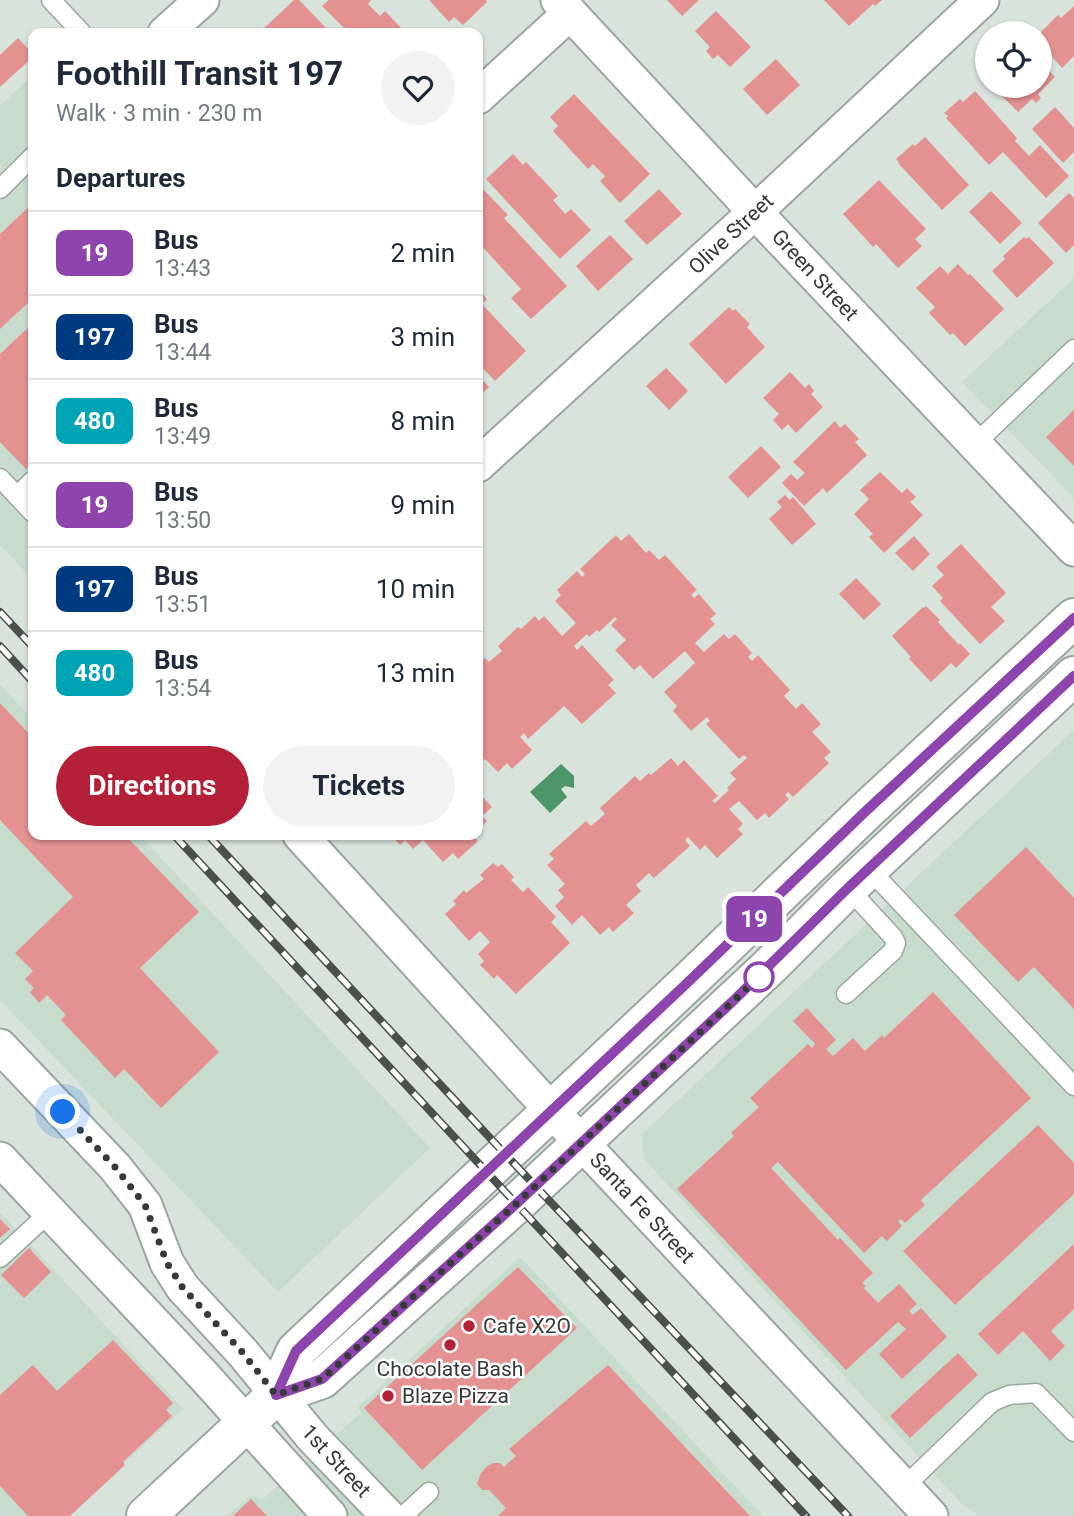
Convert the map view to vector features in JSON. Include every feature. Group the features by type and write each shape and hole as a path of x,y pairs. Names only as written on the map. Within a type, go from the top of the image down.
{"main road":[{"path":"146,1516 276,1395 296,1351 867,810 1074,618"},
{"path":"276,1395 322,1379 516,1204 1074,676"}],"street":[{"path":"171,28 202,0"},
{"name":"Olive Street","path":"483,460 982,0"},
{"path":"483,92 564,6"},
{"name":"Green Street","path":"564,6 1074,549"},
{"name":"Santa Fe Street","path":"305,840 551,1110 931,1516"},
{"name":"1st Street","path":"0,1046 122,1176 145,1205 167,1263 183,1288 243,1353 313,1438 388,1516"},
{"name":"1st Street","path":"0,1159 330,1516"}],"lane":[{"path":"51,0 77,28"},
{"path":"0,189 28,161"},
{"path":"975,443 1074,349"},
{"path":"0,478 28,508"},
{"path":"17,496 28,485"},
{"path":"846,994 893,951 896,943 859,878"},
{"path":"859,878 1074,1086"},
{"path":"0,1258 50,1212"},
{"path":"904,1488 992,1402 1009,1395 1036,1393 1074,1432"},
{"path":"403,1516 429,1492"}],"shaded area":[{"path":"28,80 28,575 0,545 0,106"},
{"path":"1074,278 1074,498 962,382"},
{"path":"0,684 28,715 28,840 145,840 430,1148 278,1292 0,1000"},
{"path":"1074,730 1074,1516 979,1516 961,1503 644,1159 642,1134"},
{"path":"561,764 574,776 574,788 565,786 561,789 567,797 550,813 530,792"},
{"path":"0,1212 183,1409 68,1516 0,1516"},
{"path":"520,1257 763,1516 228,1516 251,1495 262,1500 361,1413 358,1407"}],"building":[{"path":"294,0 299,0 326,28 264,28"},
{"path":"329,0 371,0 368,4 380,16 385,11 401,28 344,28 322,6"},
{"path":"429,0 487,2 463,25 454,17 449,22"},
{"path":"667,0 699,0 682,16"},
{"path":"824,0 882,0 875,6 873,4 849,26"},
{"path":"1074,6 1074,56 1062,68 1052,57 1052,21 1058,15 1061,18"},
{"path":"716,11 751,47 730,67 718,55 713,59 706,51 710,47 695,31"},
{"path":"18,38 28,49 28,62 0,87 0,55"},
{"path":"776,59 800,85 767,115 743,89"},
{"path":"975,91 975,98 981,98 1017,138 1015,141 1029,156 1040,145 1069,176 1046,198 1003,152 989,165 946,118 948,116 944,113 960,99 963,102"},
{"path":"574,94 650,174 620,203 600,181 605,176 593,164 588,169 553,131 558,126 550,117"},
{"path":"1004,98 1041,98 1036,103 1032,99 1018,112"},
{"path":"1055,107 1074,128 1074,152 1063,163 1032,129"},
{"path":"925,137 969,185 942,210 896,159"},
{"path":"513,154 523,165 526,162 558,196 553,200 565,214 571,209 591,230 560,259 486,179"},
{"path":"879,180 926,229 915,239 922,246 898,268 876,244 873,247 843,214"},
{"path":"483,189 508,215 504,218 567,286 531,319 511,298 521,289 483,247"},
{"path":"659,189 682,214 647,245 624,221"},
{"path":"991,191 1022,223 1000,244 969,212"},
{"path":"1069,193 1074,198 1074,245 1066,253 1038,223"},
{"path":"28,208 28,303 0,329 0,234"},
{"path":"610,235 633,259 598,291 576,266"},
{"path":"1024,237 1029,237 1054,263 1017,298 992,271 1005,259 1003,256"},
{"path":"958,264 1004,309 965,346 929,313 935,307 916,288 940,266 948,274"},
{"path":"483,305 526,351 495,381 483,368"},
{"path":"729,307 733,311 735,309 750,324 747,327 765,347 726,384 689,344"},
{"path":"28,328 26,469 0,442 0,354"},
{"path":"666,368 688,391 669,410 646,386"},
{"path":"790,372 805,388 809,384 814,391 811,394 823,407 796,433 788,424 782,430 773,420 779,414 763,398"},
{"path":"483,380 489,387 483,392"},
{"path":"1074,410 1074,466 1046,437"},
{"path":"835,421 840,428 845,424 859,439 855,442 867,455 827,493 823,488 804,506 782,483 791,474 797,480 805,473 793,462"},
{"path":"761,446 781,467 748,498 728,477"},
{"path":"880,472 902,493 907,488 916,497 910,502 923,515 884,553 869,537 873,534 854,514 869,499 860,490"},
{"path":"785,495 790,500 793,497 816,524 792,545 769,519 782,507 777,502"},
{"path":"629,534 646,553 649,550 659,560 665,555 697,590 691,595 694,598 699,594 716,614 710,619 715,624 695,643 704,652 724,634 729,639 735,634 752,653 748,657 752,661 758,655 790,690 784,696 796,709 802,703 821,724 812,732 831,752 824,758 829,763 793,797 788,792 785,795 789,799 769,818 765,813 757,820 739,801 729,809 743,824 738,829 743,834 717,858 705,845 700,850 688,837 685,840 690,846 654,878 649,873 636,885 641,891 626,905 634,913 613,932 609,927 600,935 582,915 572,925 555,906 564,897 558,890 565,884 547,865 554,859 549,854 586,821 591,826 605,814 600,808 635,776 640,781 671,758 678,766 684,760 718,796 712,801 715,803 736,779 730,773 747,758 744,755 739,759 706,724 710,721 707,717 691,731 673,711 677,706 664,692 695,663 685,651 653,679 640,665 634,670 615,650 626,640 611,625 617,619 615,617 599,632 597,630 589,637 587,634 574,646 577,650 582,645 614,680 608,685 616,693 582,724 564,706 528,739 524,733 520,737 532,750 512,769 507,763 498,772 485,759 483,761 483,660 485,658 489,662 502,651 498,646 518,627 521,629 535,616 539,621 544,616 562,636 576,623 555,601 561,595 557,590 577,571 582,577 585,574 580,569 616,535 621,541"},
{"path":"914,536 930,554 913,571 895,553"},
{"path":"961,544 1006,593 991,607 1005,621 980,644 940,601 943,598 932,586 944,575 936,567"},
{"path":"856,578 881,604 864,620 839,594"},
{"path":"926,606 970,654 956,668 951,663 931,682 892,636"},
{"path":"0,703 28,733 28,840 130,840 199,912 140,968 219,1052 161,1108 124,1069 115,1078 61,1020 66,1015 47,995 39,1003 30,992 34,988 25,979 33,971 15,953 73,897 0,820"},
{"path":"483,797 492,807 483,815"},
{"path":"405,840 423,840 413,849"},
{"path":"423,840 478,841 458,859 453,853 443,862"},
{"path":"1026,847 1074,898 1074,1009 1034,967 1018,982 954,915"},
{"path":"493,863 498,867 502,864 514,877 511,880 523,892 528,887 556,917 551,922 570,943 516,994 497,975 494,979 480,965 484,961 478,954 490,942 480,931 469,941 445,914 456,904 453,901 464,890 466,893 484,879 480,875"},
{"path":"933,992 1031,1098 921,1200 925,1205 905,1223 901,1219 898,1221 902,1226 887,1241 882,1236 864,1253 778,1162 771,1168 838,1240 840,1238 873,1273 862,1283 878,1303 899,1284 917,1304 909,1311 913,1315 921,1308 947,1337 902,1379 879,1354 906,1329 898,1322 846,1370 677,1189 734,1136 731,1133 759,1107 750,1098 808,1044 812,1048 815,1044 793,1021 807,1008 836,1040 826,1049 833,1056 853,1038 865,1051 882,1035 884,1038"},
{"path":"1038,1125 1074,1163 1074,1194 955,1305 903,1251"},
{"path":"0,1219 10,1229 0,1238"},
{"path":"1074,1244 1074,1309 1051,1331 1065,1346 1050,1361 1023,1331 998,1355 978,1334"},
{"path":"29,1248 51,1272 24,1298 1,1275"},
{"path":"518,1267 577,1328 422,1470 364,1408"},
{"path":"113,1340 173,1403 166,1410 172,1416 70,1516 28,1516 0,1486 0,1395 33,1365 57,1391"},
{"path":"958,1353 978,1375 910,1438 890,1416"},
{"path":"608,1365 750,1516 498,1516 506,1508 489,1490 482,1490 477,1484 480,1475 493,1463 500,1463 504,1467 516,1456 509,1449"},
{"path":"251,1499 267,1516 233,1516"}],"railway":[{"path":"0,612 28,642"},
{"path":"0,646 28,677"},
{"path":"179,840 806,1516"},
{"path":"213,840 848,1516"}],"bus line":[{"name":"19","path":"1074,618 867,810 296,1351 276,1395 322,1379 516,1204 1074,676"}],"place":[{"name":"Cafe X2O","path":"469,1326"},
{"name":"Chocolate Bash","path":"450,1345"},
{"name":"Blaze Pizza","path":"388,1396"}],"route":[{"path":"63,1112 115,1167 145,1205 167,1263 183,1288 243,1353 276,1395 322,1379 516,1204 759,977"}]}
